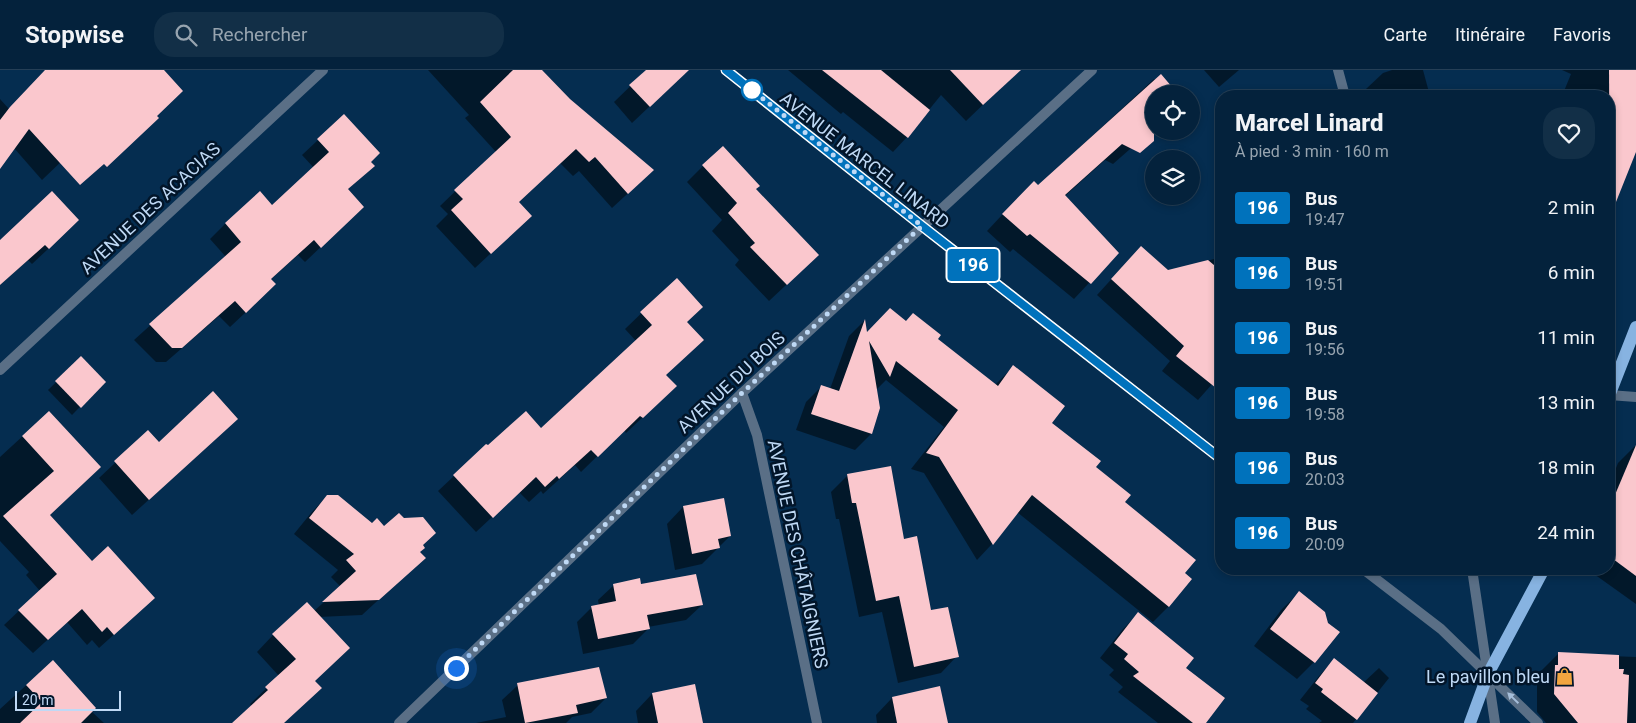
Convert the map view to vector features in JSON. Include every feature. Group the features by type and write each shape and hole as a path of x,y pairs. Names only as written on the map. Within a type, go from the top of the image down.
{"main road":[{"path":"1615,380 1636,327"},
{"path":"1470,723 1488,674 1541,575"}],"street":[{"name":"AVENUE DES ACACIAS","path":"0,370 323,70"},
{"name":"AVENUE MARCEL LINARD","path":"726,70 922,226 1215,454"},
{"name":"AVENUE DU BOIS","path":"399,723 742,393 1092,70"},
{"path":"1338,70 1343,90"},
{"name":"AVENUE DES CHÂTAIGNIERS","path":"742,393 757,435 816,723"},
{"path":"1615,395 1636,396"},
{"path":"1371,575 1440,629 1538,723"},
{"path":"1473,575 1495,723"}],"building":[{"path":"45,70 164,70 183,91 157,116 159,118 107,167 104,164 80,185 29,129 0,169 0,120"},
{"path":"513,70 542,70 570,99 654,170 628,194 595,157 589,162 576,149 519,202 532,216 491,254 451,210 463,199 454,190 511,137 480,102"},
{"path":"646,70 689,70 650,107 629,85"},
{"path":"822,70 881,70 930,110 908,138"},
{"path":"950,70 1021,70 983,105"},
{"path":"1609,70 1636,70 1636,152 1615,204 1615,90 1609,90"},
{"path":"1161,74 1170,85 1149,85"},
{"path":"1145,88 1145,140 1154,141 1140,153 1122,144 1065,195 1119,253 1091,284 1030,234 1027,236 1002,214 1034,181 1038,185"},
{"path":"344,114 380,153 371,162 375,166 348,189 364,207 321,248 314,240 271,279 276,284 246,313 235,301 182,348 172,348 149,324 241,242 225,223 260,191 272,205 329,152 317,139"},
{"path":"723,146 760,186 756,189 819,255 787,285 750,247 755,243 728,213 737,203 702,165"},
{"path":"52,191 79,220 49,249 45,245 0,285 0,240"},
{"path":"1141,246 1168,270 1208,260 1215,266 1215,387 1176,356 1184,346 1111,279"},
{"path":"677,278 703,307 687,322 704,340 666,375 677,386 643,418 640,416 598,457 591,450 559,479 557,476 545,487 536,477 493,518 453,475 486,444 488,445 526,411 541,428 652,325 640,312"},
{"path":"890,308 906,321 913,313 941,335 938,339 998,386 1013,365 1065,406 1052,423 1101,461 1096,467 1131,495 1125,502 1196,560 1185,573 1192,579 1169,607 1032,495 993,545 939,457 926,453 958,410 896,361 890,377 869,341 880,408 872,434 811,414 821,385 839,391 865,319 867,332"},
{"path":"81,356 106,382 81,408 55,381"},
{"path":"213,391 238,419 149,500 114,461 148,430 159,442"},
{"path":"49,411 101,467 50,515 92,561 108,546 155,598 114,635 107,627 102,632 82,609 48,640 18,610 57,574 3,516 54,471 22,436"},
{"path":"1636,445 1636,576 1615,560 1615,495"},
{"path":"891,466 904,539 917,536 931,610 948,607 959,657 914,667 899,596 876,601 856,503 852,503 847,474"},
{"path":"327,495 338,495 372,523 377,518 384,526 399,513 404,518 423,517 436,533 423,545 425,548 420,552 426,558 379,600 322,602 356,571 346,560 354,554 309,518"},
{"path":"724,498 731,536 718,539 720,548 692,554 683,506"},
{"path":"696,574 703,605 647,615 650,629 598,639 591,606 616,601 613,584 640,578 641,584"},
{"path":"1299,591 1325,612 1328,623 1340,632 1315,663 1270,629"},
{"path":"307,602 350,648 315,681 322,688 284,723 232,723 268,690 265,687 296,659 272,634"},
{"path":"1138,612 1194,658 1186,668 1225,698 1206,723 1193,723 1133,676 1139,672 1124,659 1128,654 1114,643"},
{"path":"1558,652 1619,655 1619,669 1624,669 1623,674 1629,675 1627,723 1578,723 1554,694 1555,665 1558,665"},
{"path":"1334,658 1378,693 1357,720 1321,692 1323,689 1315,683"},
{"path":"53,660 96,708 81,723 20,723 42,702 26,685"},
{"path":"599,667 607,698 576,705 578,713 525,723 517,683"},
{"path":"695,684 703,723 658,723 652,693"},
{"path":"940,686 948,723 897,723 892,697"}],"bus line":[{"name":"196","path":"726,70 922,226 1215,454"}],"place":[{"name":"Le pavillon bleu","path":"1564,676"}],"route":[{"path":"456,668 742,393 922,226 752,90"}]}
